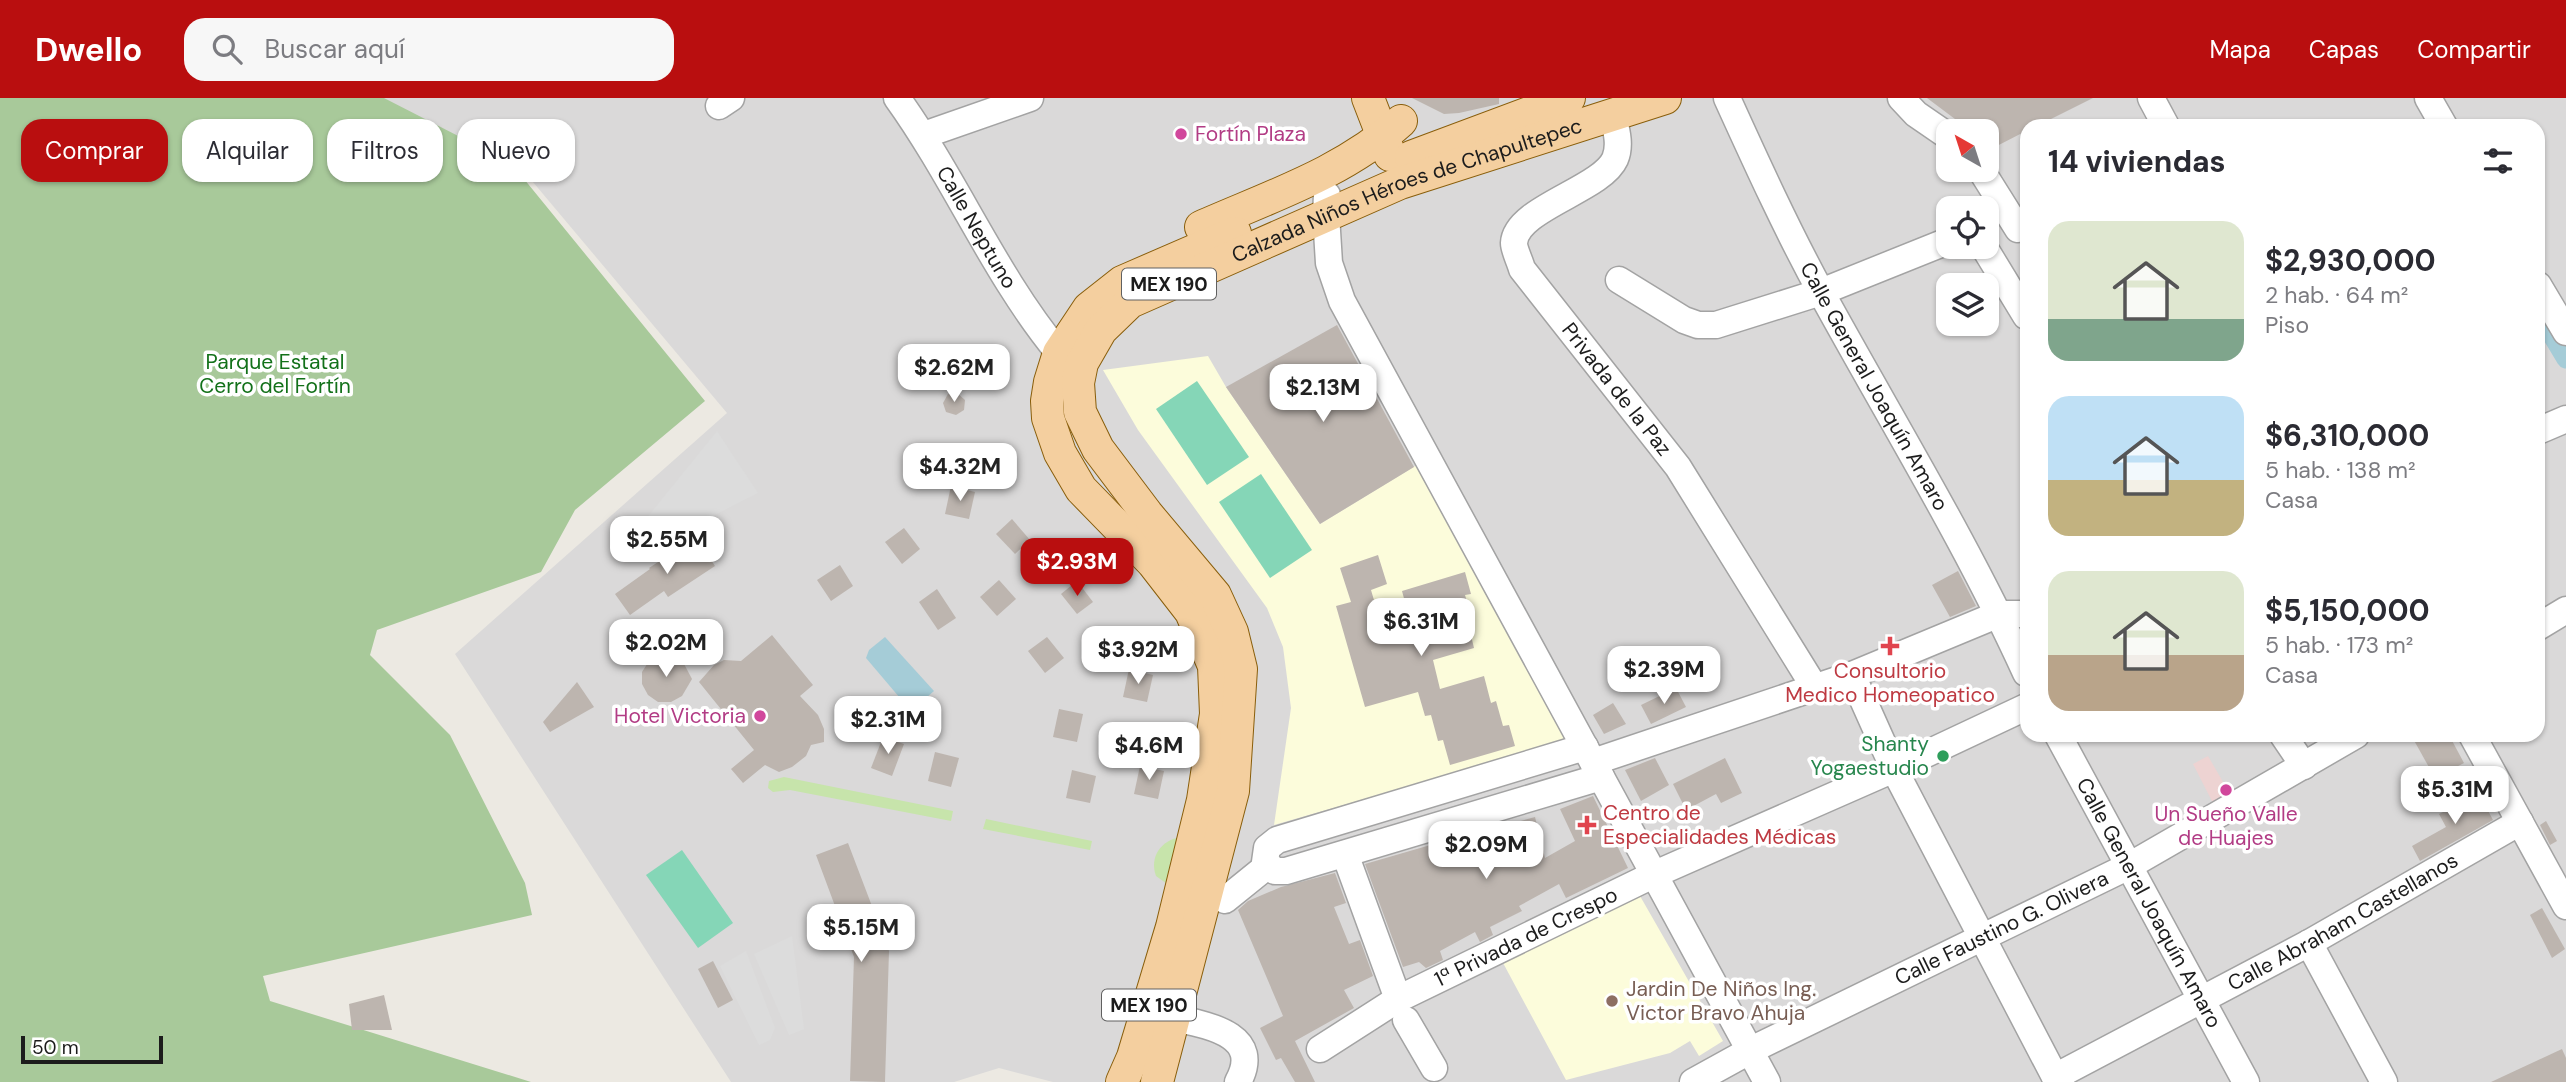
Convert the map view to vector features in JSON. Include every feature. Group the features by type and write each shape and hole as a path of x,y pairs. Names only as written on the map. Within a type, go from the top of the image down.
{"main road":[{"path":"1080,412 1052,357 1060,315 1089,285 1126,260 1311,181 1400,148 1368,98"},
{"name":"Calzada Niños Héroes de Chapultepec","path":"1157,1082 1233,791 1241,669 1231,632 1215,595 1147,514 1098,449 1080,412 1078,383 1082,363 1101,330 1130,303 1327,205 1400,148 1569,98"},
{"name":"Calzada Niños Héroes de Chapultepec","path":"1400,148 1613,116 1665,98"},
{"name":"Calzada Niños Héroes de Chapultepec","path":"1052,357 1089,308 1122,282 1188,251 1327,205"},
{"name":"MEX 190","path":"1052,357 1047,401 1048,418 1060,453 1081,489 1153,563 1191,612 1214,666 1216,714 1203,800 1172,927 1133,1057 1122,1082"}],"street":[{"name":"Calle Neptuno","path":"897,98 924,135 1052,357"},
{"path":"924,135 1030,98"},
{"name":"Calle General Joaquín Amaro","path":"1727,98 1774,203 1999,614 2020,660"},
{"path":"1901,98 1916,114 1936,128"},
{"path":"2151,98 2162,119"},
{"path":"2428,98 2440,119"},
{"name":"Privada de la Paz","path":"1613,116 1618,139 1615,159 1603,173 1532,217 1519,229 1514,244 1522,269 1678,467 1815,688"},
{"path":"1989,182 2020,225"},
{"path":"1327,205 1329,262 1342,301 1767,1082"},
{"path":"1999,231 2020,228"},
{"path":"1619,280 1684,320 1698,325 1716,325 1817,285 1936,245"},
{"path":"1991,259 2020,306"},
{"path":"2545,303 2554,326"},
{"path":"2545,428 2566,419"},
{"path":"2545,624 2566,610"},
{"path":"1593,762 1446,789 1277,840 1270,843 1265,852 1268,866 1275,872 1282,872 1455,821 1593,762 1852,675 1999,614 2020,614"},
{"path":"1852,675 1894,769 2058,1079"},
{"name":"1ª Privada de Crespo","path":"1320,1049 1402,1009 1653,875 1894,769 2020,710"},
{"name":"Calle General Joaquín Amaro","path":"2062,742 2202,999 2235,1078"},
{"path":"2288,742 2304,766"},
{"name":"Calle Faustino G. Olivera","path":"1693,1082 1751,1050 2129,866 2344,742"},
{"path":"2476,742 2566,906"},
{"path":"1446,789 1455,821"},
{"name":"Calle Abraham Castellanos","path":"2058,1079 2309,943 2520,822"},
{"path":"1345,854 1402,1009 1436,1073"},
{"path":"1225,900 1268,866"},
{"path":"2309,943 2384,1082"},
{"path":"1174,1018 1218,1028 1231,1036 1238,1044 1244,1060 1238,1082"}],"shaded area":[{"path":"325,98 2566,98 2566,1082 1053,1082 999,1068 954,1082 731,1082 455,654 727,413 533,182 575,182 575,119 457,119 457,146 443,141 443,119 383,119"},
{"path":"1208,356 1226,387 1320,524 1420,463 1566,741 1274,825 1291,708 1283,647 1267,608 1138,430 1103,370"},
{"path":"717,431 758,493 639,553 628,541"},
{"path":"2208,756 2233,799 2216,809 2193,764"},
{"name":"Jardin De Niños Ing. Victor Bravo Ahuja","path":"1636,889 1723,1041 1699,1056 1690,1041 1670,1053 1566,1080 1502,961"},
{"path":"792,936 804,1029 789,1035 754,954"},
{"path":"746,951 775,1028 770,1040 759,1045 720,966"}],"green space":[{"name":"Parque Estatal Cerro del Fortín","path":"0,98 384,98 425,119 327,119 327,182 443,182 443,128 457,135 457,182 526,182 705,401 575,510 541,572 377,630 370,655 450,735 525,883 532,915 263,976 270,1001 531,1082 0,1082"},
{"path":"1197,381 1249,457 1207,485 1156,409"},
{"path":"1261,474 1312,550 1270,578 1219,502"},
{"path":"784,777 953,811 951,821 790,790 773,792 768,788 769,781"},
{"path":"986,819 1092,841 1090,850 983,829"},
{"path":"1181,837 1170,886 1156,876 1154,862 1162,846"},
{"path":"682,850 733,923 698,948 646,875"}],"water":[{"path":"885,637 934,691 911,711 866,658 869,650"}],"building":[{"path":"1412,98 1499,98 1499,104 1444,114"},
{"path":"1927,98 2093,98 2051,119 2020,119 2020,134 1999,145 1999,119 1955,119"},
{"path":"1337,325 1414,467 1320,524 1226,387"},
{"path":"957,393 965,400 964,410 956,415 946,412 943,403 948,394"},
{"path":"951,486 975,492 969,519 945,514"},
{"path":"1012,519 1030,540 1015,554 996,534"},
{"path":"904,528 920,549 902,564 885,542"},
{"path":"696,537 715,566 668,597 664,591 630,615 615,594"},
{"path":"1378,555 1387,584 1371,590 1381,624 1409,617 1402,591 1465,572 1471,594 1465,595 1473,622 1468,623 1474,648 1433,660 1440,689 1484,676 1491,703 1496,701 1503,726 1509,725 1515,746 1450,765 1443,740 1438,741 1431,715 1425,716 1418,692 1365,707 1336,606 1351,602 1340,568"},
{"path":"840,565 853,586 831,601 817,580"},
{"path":"1958,571 1976,606 1950,617 1932,585"},
{"path":"999,580 1016,599 997,616 980,597"},
{"path":"1077,581 1093,602 1077,614 1061,594"},
{"path":"937,589 956,618 938,630 919,602"},
{"path":"772,635 813,685 800,696 818,715 824,729 824,742 811,745 806,756 792,767 779,772 765,765 743,783 731,769 754,750 699,682 714,665 724,660 741,661"},
{"path":"1047,637 1064,658 1045,673 1028,651"},
{"path":"660,655 672,656 683,662 692,679 682,696 671,702 658,702 648,695 642,684 642,672 649,661"},
{"path":"1129,669 1153,675 1147,702 1123,697"},
{"path":"577,682 594,707 550,732 543,722"},
{"path":"1676,688 1686,707 1651,724 1641,705"},
{"path":"1613,703 1626,724 1604,734 1593,715"},
{"path":"1059,709 1083,714 1077,742 1053,737"},
{"path":"883,737 904,744 892,776 871,768"},
{"path":"2415,742 2453,742 2464,763 2435,778"},
{"path":"935,752 959,758 951,787 928,781"},
{"path":"1655,758 1669,785 1641,801 1625,770"},
{"path":"1725,758 1742,793 1721,803 1716,794 1686,810 1673,784"},
{"path":"1140,766 1164,771 1158,799 1134,794"},
{"path":"1072,770 1096,776 1090,803 1066,798"},
{"path":"2479,794 2493,820 2420,861 2412,846 2446,827 2439,814"},
{"path":"1593,796 1628,868 1566,898 1559,884 1519,906 1522,911 1490,927 1493,935 1480,942 1475,932 1440,951 1443,960 1426,968 1419,962 1403,967 1365,864 1434,844 1436,851 1470,842 1469,838 1486,833 1485,831 1535,817 1545,858 1575,841 1560,809"},
{"path":"2546,821 2557,841 2550,845 2540,825"},
{"path":"848,843 889,951 885,1082 850,1081 854,957 816,855"},
{"path":"1335,873 1346,903 1334,907 1349,944 1360,940 1373,976 1344,990 1354,1008 1295,1041 1315,1082 1295,1082 1281,1058 1276,1060 1260,1028 1283,1016 1238,910 1248,901 1281,887"},
{"path":"2542,908 2565,949 2552,958 2530,915"},
{"path":"713,961 733,1000 718,1008 698,969"},
{"path":"384,995 392,1030 352,1030 349,1004"},
{"path":"2562,1049 2566,1058 2566,1082 2491,1082"}],"waterway":[{"path":"2545,324 2566,359"}],"place":[{"name":"Fortín Plaza","path":"1181,134"},
{"name":"Consultorio Medico Homeopatico","path":"1890,646"},
{"name":"Hotel Victoria","path":"760,716"},
{"name":"Shanty Yogaestudio","path":"1943,756"},
{"name":"Un Sueño Valle de Huajes","path":"2226,790"},
{"name":"Centro de Especialidades Médicas","path":"1587,825"},
{"name":"Jardin De Niños Ing. Victor Bravo Ahuja","path":"1612,1001"}]}
